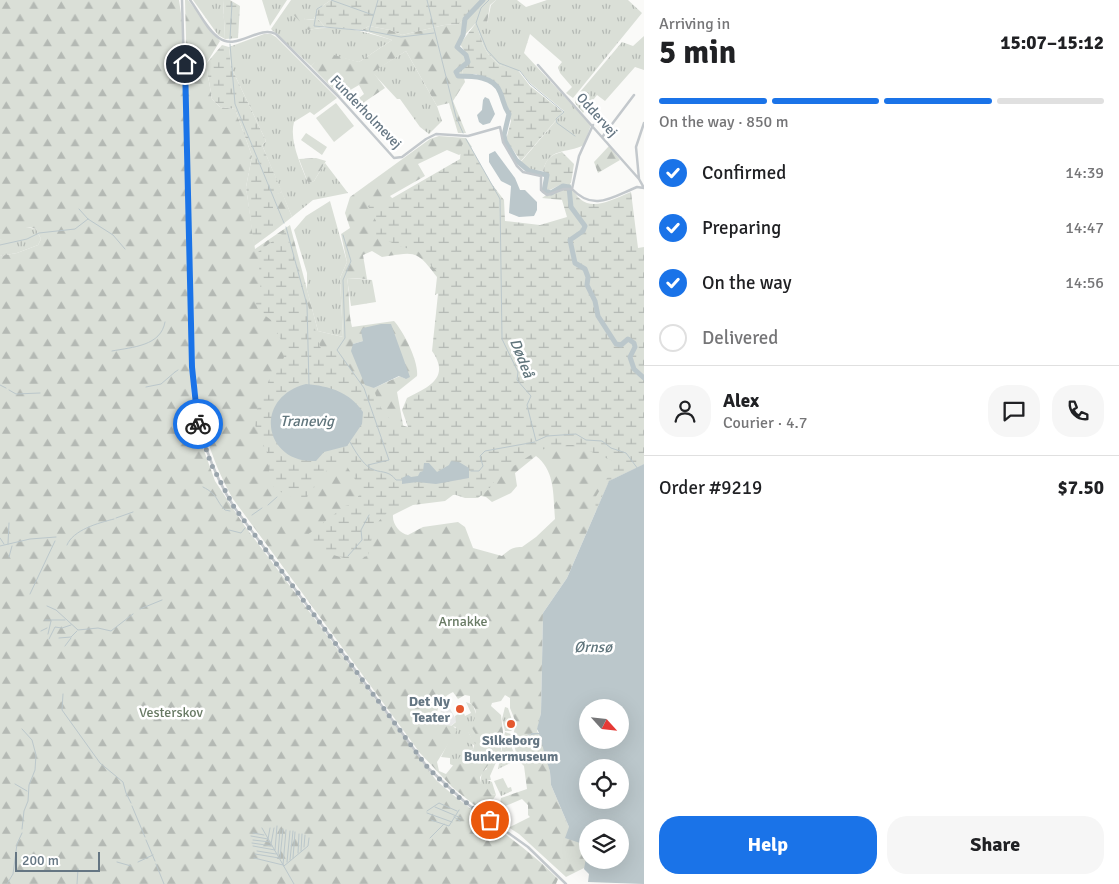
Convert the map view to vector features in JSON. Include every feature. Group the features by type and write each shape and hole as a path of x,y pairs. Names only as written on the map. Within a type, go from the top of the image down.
{"street":[{"path":"182,0 193,387 200,431 211,464 234,507 428,768 466,803 528,847 566,884"},
{"name":"Funderholmevej","path":"190,0 216,36 222,41 236,41 266,31 276,34 338,96 394,158 402,157 436,134 468,136 500,127 503,142 517,166 523,172 542,178 541,188 543,192 551,195 572,189"},
{"name":"Oddervej","path":"538,65 639,179"},
{"path":"602,136 634,95"},
{"path":"644,123 636,142 639,179 644,188"},
{"path":"593,125 579,156 572,189 581,198 594,202 637,187 644,188"}],"shaded area":[{"path":"445,700 457,721 449,727 440,744 437,724"}],"green space":[{"name":"Vesterskov","path":"0,0 179,0 182,20 192,404 202,445 215,481 244,525 436,780 543,865 558,879 556,884 0,884 0,256 17,253 38,245 41,239 36,229 25,228 0,240"},
{"name":"Arnakke","path":"185,0 188,0 220,41 206,64 212,99 220,107 235,109 252,156 246,187 255,249 290,225 318,331 343,337 340,278 347,262 341,234 350,228 345,213 350,197 430,139 439,136 466,138 472,147 459,155 447,150 418,164 425,176 390,196 410,216 450,287 435,295 437,277 419,257 408,254 382,257 372,251 363,255 367,279 347,278 352,327 394,321 406,340 416,363 417,376 397,392 406,441 479,383 644,464 609,481 567,578 543,613 541,713 537,731 542,739 550,772 551,785 569,827 579,841 579,869 582,869 566,877 519,834 478,808 452,787 420,753 233,499 212,453 200,406 195,372","holes":["363,341 406,379 400,376 374,388 353,344","536,456 547,469 550,477 555,519 522,547 511,549 502,556 473,548 465,527 458,522 423,527 408,535 399,531 395,525 393,515 413,505 445,501 453,495 467,493 486,497 492,502 511,493 517,486 515,473","453,692 458,699 465,695 470,696 470,703 476,712 472,728 491,759 494,760 500,758 503,732 501,715 491,706 492,703 501,701 505,695 510,698 510,708 516,723 513,736 514,745 518,760 524,766 527,789 501,798 500,804 503,807 522,799 528,805 528,815 530,817 510,827 500,817 501,814 505,815 492,801 496,795 492,794 485,785 480,783 480,777 488,765 468,732 463,736 466,742 474,745 474,749 464,752 446,774 439,771 437,762 457,730 453,726 435,724 439,705 444,698"]},
{"path":"193,0 223,0 225,39 218,35"},
{"path":"223,0 230,0 240,6 238,38 225,39"},
{"path":"262,0 287,0 270,26"},
{"path":"291,0 331,0 318,9 314,19 305,20 296,2 308,30 340,28 360,31 392,40 359,62 334,57 322,59 311,66 271,29"},
{"path":"331,0 481,0 459,24 444,25 402,35 390,30 369,26 362,30 325,27 318,19 314,19 318,9"},
{"path":"481,0 496,0 490,5 487,23 476,23 457,43 469,61 462,70 465,82 453,101 466,133 458,133 449,103 437,106 406,51 373,72 385,88 363,103 349,106 364,94 359,85 340,96 311,66 315,62 317,53 329,50 334,55 359,62 392,40 362,30 369,26 390,30 402,35 444,25 459,24"},
{"path":"496,0 517,0 526,7 547,0 628,0 642,13 573,98 566,93 572,87 560,73 558,67 562,62 530,34 524,53 591,125 584,145 559,152 549,158 543,171 530,170 520,163 564,111 530,83 520,71 499,65 488,54 476,23 487,23 491,5"},
{"path":"296,2 301,2 305,20 318,19 325,27 308,30 289,10"},
{"path":"476,23 488,54 499,65 517,69 530,86 563,112 521,161 506,140 511,121 499,88 476,74 463,74 462,70 469,63 467,55 460,44"},
{"path":"264,34 271,34 276,37 337,98 314,115 310,112 294,122 293,137 296,153 308,183 314,181 325,163 348,193 313,200 292,217 262,145 266,141 231,67 229,47"},
{"path":"644,36 644,70 635,67 605,101 597,95 583,113 575,103 575,98 622,42 633,46"},
{"path":"222,45 229,47 231,67 266,141 262,145 282,192 273,196 273,232 254,246 246,187 252,156 235,109 220,107 212,99 206,64"},
{"path":"406,51 437,106 442,121 429,134 420,127 400,99 397,99 372,72"},
{"path":"336,103 354,126 334,142 316,118"},
{"path":"306,133 327,147 322,155 301,140"},
{"path":"466,139 491,183 504,200 505,221 540,225 567,217 562,200 542,198 562,184 550,190 546,189 549,176 543,171 549,158 562,152 574,164 570,183 575,194 582,200 588,203 604,203 631,192 638,248 644,247 644,464 609,481 596,511 595,498 615,465 613,461 575,445 559,445 537,451 498,476 489,489 478,498 465,498 450,493 408,504 388,513 380,519 375,528 368,555 359,561 337,556 323,551 306,536 345,506 354,504 360,493 358,484 344,462 333,462 307,497 293,498 275,489 270,481 267,453 255,425 257,409 269,380 279,370 284,357 283,344 271,320 259,311 256,304 261,296 258,252 286,231 321,349 337,350 364,388 374,390 385,414 394,421 408,427 402,410 407,398 429,385 438,375 437,360 432,351 440,275 418,251 402,247 371,234 376,221 368,206 375,201 389,200 460,159 461,147","holes":["352,398 363,412 347,446 324,452","449,465 469,478 436,484 417,482 408,485 411,477 423,471 437,472"]},
{"path":"609,146 620,160 598,173 594,162"},
{"path":"316,158 326,161 314,181 308,183 299,159"},
{"path":"282,192 292,217 273,232 273,195"},
{"path":"330,201 347,262 340,278 343,337 318,331 307,290 307,273 294,230 306,216"},
{"path":"25,227 36,229 41,239 38,245 17,253 0,256 0,240 15,230"},
{"path":"347,278 372,280 376,302 351,306"},
{"path":"466,702 473,705 477,717 476,721 494,760 497,760 490,776 491,780 487,780 492,782 496,795 492,794 480,783 482,772 487,769 468,732 474,749 464,752 454,766 450,764 450,758 441,757 456,727 451,726 456,722 455,716 463,711 465,716 471,713"},
{"path":"505,707 508,708 512,720 509,721 513,729 511,731 505,731 502,719"},
{"path":"505,732 511,734 509,741 517,760 498,769"},
{"path":"503,778 508,788 511,787 512,791 501,796 494,781"}],"water":[{"path":"485,97 489,99 495,114 490,123 483,125 479,122 477,115 482,110"},
{"path":"495,151 515,178 520,190 525,190 537,202 537,210 534,216 519,217 509,213 511,186 501,181 489,162 489,154"},
{"path":"391,324 410,377 406,379 399,376 374,388 365,385 351,351 353,344 363,341 361,331 363,328"},
{"name":"Tranevig","path":"306,384 323,386 338,391 352,399 363,412 362,424 347,446 324,452 316,461 298,459 285,452 276,442 271,429 272,415 277,402 289,391"},
{"path":"451,461 459,462 469,468 469,478 436,484 417,482 402,484 402,478 408,475 411,477 418,476 423,471 424,463 429,463 437,472 449,465"},
{"name":"Ørnsø","path":"644,464 644,884 588,882 589,874 584,869 629,869 629,819 579,819 579,843 565,838 569,827 551,785 550,772 539,734 531,735 531,733 539,733 537,729 541,713 543,613 567,578 609,481"}],"waterway":[{"path":"331,0 373,15"},
{"path":"378,0 369,31 401,37 434,33"},
{"name":"Dødeå","path":"427,0 456,117 463,133"},
{"path":"483,0 465,19 463,35 457,47 466,55 468,62 456,72 458,76 488,80 497,87 509,114 504,135 505,141 516,160 529,171 547,175 544,191 551,193 563,186 569,187 571,207 585,226 583,231 570,240 575,263 585,269 588,277 587,285 595,301 598,316 616,344 621,345 628,339 634,343 635,347 630,357 634,369 644,378"},
{"path":"489,0 481,8 476,23 487,50 499,63 520,71 530,84 564,112 556,119 557,123 575,136"},
{"path":"230,39 232,3"},
{"path":"322,6 317,9 314,26 368,31"},
{"path":"230,44 235,104 284,223"},
{"name":"Dødeå","path":"466,139 500,199 502,339 518,372 517,380 531,396 527,405 536,441 547,436 576,434 586,440 602,441 611,448 626,453 638,469"},
{"path":"79,209 88,219 113,235 125,249"},
{"path":"0,245 27,239 39,233 75,229 88,219"},
{"path":"286,227 307,305 309,385"},
{"path":"343,235 351,261 343,280 345,338 337,350 364,388 389,460 368,465"},
{"path":"112,351 152,341 158,336 165,322"},
{"path":"146,387 161,384 175,372"},
{"path":"0,385 6,388"},
{"path":"9,390 16,394 40,393"},
{"path":"350,442 367,466 390,474 396,480 402,480"},
{"path":"471,471 479,471 483,466 480,456 485,451 535,442"},
{"path":"203,487 214,495 225,510 230,511"},
{"path":"268,505 277,497"},
{"path":"252,515 262,508"},
{"path":"116,518 133,512"},
{"path":"348,556 362,540 361,530 369,515"},
{"path":"67,545 80,531 114,519"},
{"path":"8,544 9,523"},
{"path":"229,530 241,533 245,528"},
{"path":"0,546 30,539 56,537"},
{"path":"0,538 4,544"},
{"path":"30,594 55,541"},
{"path":"9,557 12,546"},
{"path":"140,609 162,600"},
{"path":"47,606 56,610 78,630 98,628 111,631 133,614"},
{"path":"45,620 65,620"},
{"path":"48,634 51,621"},
{"path":"49,639 55,627 62,628 71,625"},
{"path":"41,631 47,628"},
{"path":"59,638 71,637 77,631"},
{"path":"65,646 71,638"},
{"path":"63,694 62,710 100,763 123,782 131,803"},
{"path":"22,729 32,740 36,755 35,770 29,785 28,801 24,811 22,829"},
{"path":"15,784 27,791"},
{"path":"427,811 439,803 457,811"},
{"path":"132,806 145,837"},
{"path":"435,807 461,818"},
{"path":"431,820 449,826 459,810"},
{"path":"427,813 452,822"},
{"path":"454,817 460,821"},
{"path":"430,838 444,824"},
{"path":"253,846 275,850 277,826"},
{"path":"262,828 294,884"},
{"path":"251,836 268,839 270,828"},
{"path":"271,844 274,828"},
{"path":"278,855 280,829"},
{"path":"280,858 283,829"},
{"path":"254,858 283,865 286,830"},
{"path":"287,862 290,831"},
{"path":"290,860 293,831"},
{"path":"293,858 295,832"},
{"path":"7,884 13,874 17,844 22,833"},
{"path":"253,833 264,835"},
{"path":"298,853 299,834"},
{"path":"301,851 302,834"},
{"path":"304,847 305,835"},
{"path":"284,866 308,846 309,838"},
{"path":"146,840 155,861"},
{"path":"253,840 270,842"},
{"path":"252,843 272,846"},
{"path":"257,851 276,854"},
{"path":"255,854 279,858"},
{"path":"138,862 153,855"},
{"path":"117,862 131,866"},
{"path":"156,864 164,884"},
{"path":"77,884 78,869"}],"way so far":[{"path":"198,424 211,464 234,507 428,768 457,796 490,820"}],"place":[{"name":"Det Ny Teater","path":"460,709"},
{"name":"Silkeborg Bunkermuseum","path":"511,724"}],"route":[{"path":"185,64 192,367 198,424"}]}
